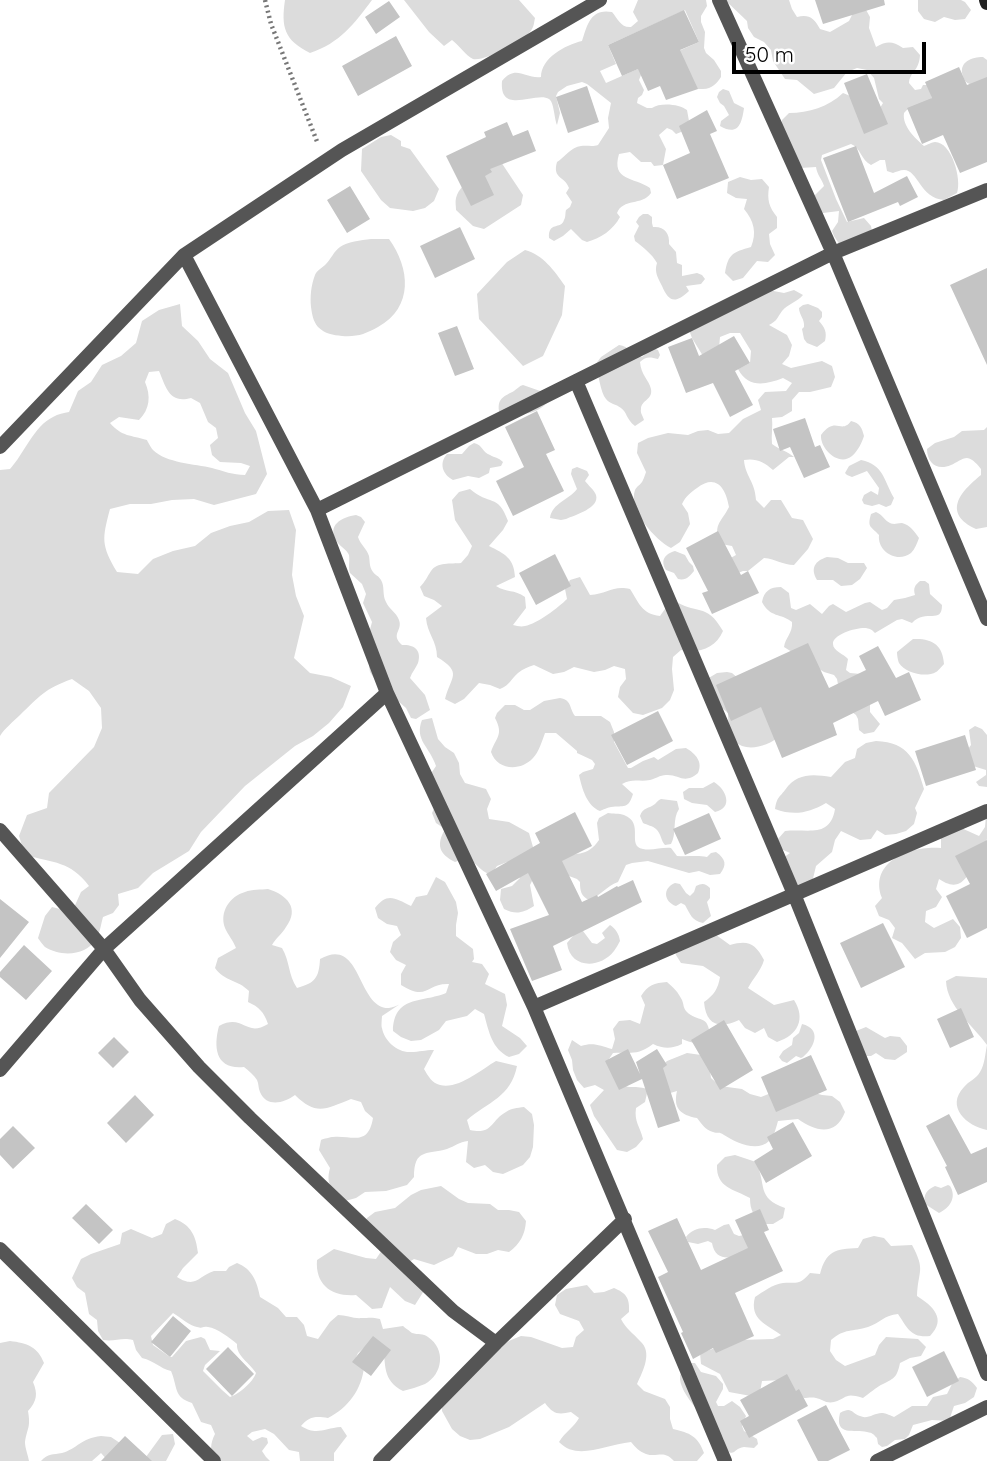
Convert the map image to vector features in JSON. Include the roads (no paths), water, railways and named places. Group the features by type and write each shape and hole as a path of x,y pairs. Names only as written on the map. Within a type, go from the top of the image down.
{"street":[{"path":"0,447 184,255 342,150 600,0"},
{"path":"719,0 833,253 987,620"},
{"path":"317,509 833,253 987,190"},
{"path":"184,255 317,509 387,693 534,1007 725,1461"},
{"path":"576,381 794,894 987,1374"},
{"path":"972,583 987,576"},
{"path":"0,1070 104,949 387,693"},
{"path":"534,1007 987,811"},
{"path":"0,830 104,949 140,1000 199,1067 453,1311 496,1343"},
{"path":"380,1461 496,1343 625,1219"},
{"path":"0,1249 214,1461"},
{"path":"877,1461 987,1408"}]}
